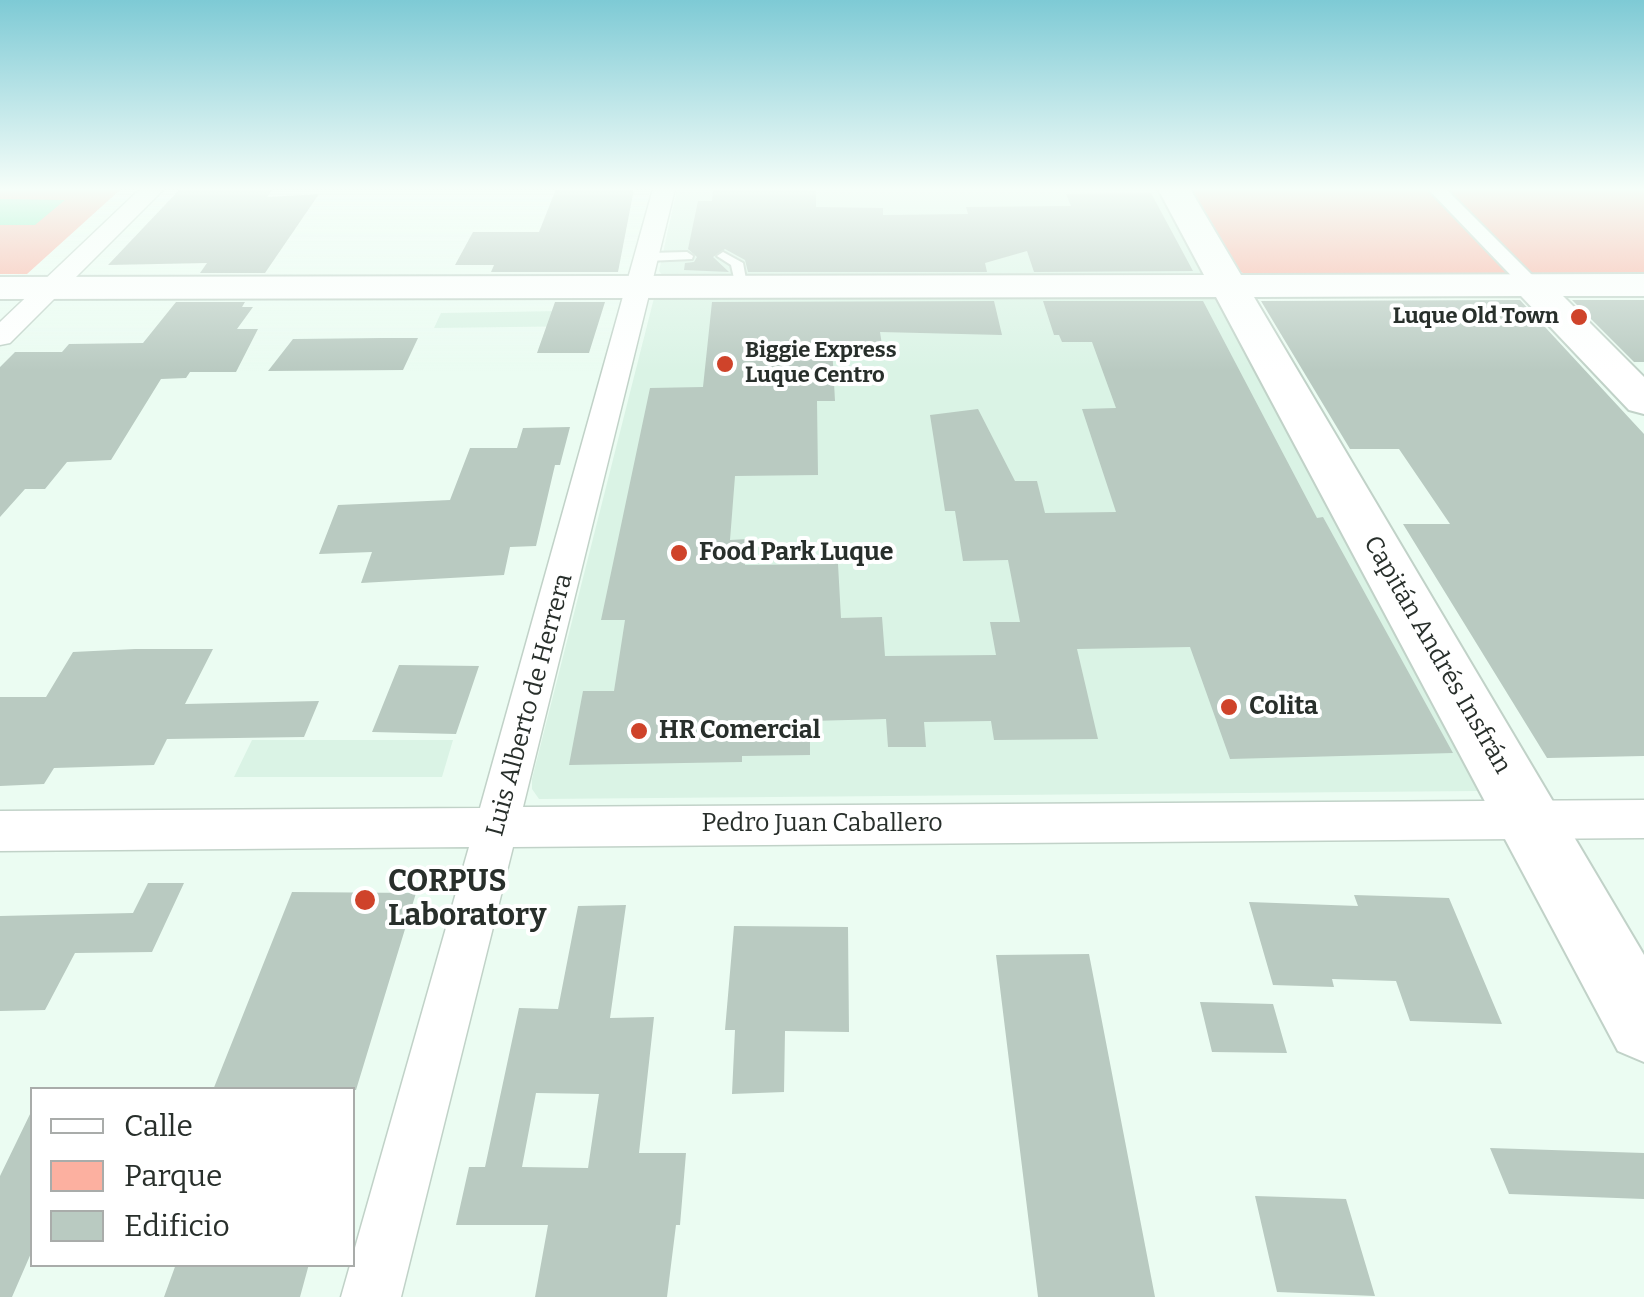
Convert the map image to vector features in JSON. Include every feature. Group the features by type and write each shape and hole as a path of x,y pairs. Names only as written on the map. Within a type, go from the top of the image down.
{"main road":[{"name":"Capitán Andrés Insfrán","path":"1208,250 1644,1025"},
{"path":"0,288 733,271 1228,286 1644,285"},
{"path":"1532,286 1644,401"}],"street":[{"path":"0,337 91,250"},
{"name":"Luis Alberto de Herrera","path":"371,1297 650,250"},
{"path":"1496,250 1532,286"},
{"name":"Pedro Juan Caballero","path":"0,831 1644,818"}],"lane":[{"path":"645,272 687,256"}],"shaded area":[{"path":"664,250 1193,250 1206,274 664,277 659,271"},
{"path":"654,298 1220,298 1483,785 1477,791 539,799 532,789 532,779"},
{"path":"559,311 594,326 434,328 441,313"},
{"path":"252,740 453,740 442,777 234,777"}],"green space":[{"path":"0,250 54,250 27,274 0,274"},
{"path":"1223,250 1644,250 1644,276 1246,275 1233,267"}],"building":[{"path":"123,250 281,250 265,273 200,273 207,263 108,265"},
{"path":"463,250 622,250 618,272 491,272 494,265 455,265"},
{"path":"689,250 724,250 713,257 729,272 684,270 685,263 694,262 697,257"},
{"path":"726,250 1181,250 1193,271 1034,272 1027,251 985,263 987,272 748,272 745,260"},
{"path":"1520,300 1644,434 1644,756 1547,758 1403,524 1450,524 1399,449 1350,449 1261,301"},
{"path":"1572,300 1644,300 1644,362 1634,362"},
{"path":"994,301 1002,335 880,332 882,345 832,346 835,401 817,401 818,475 735,476 730,540 747,539 745,565 838,564 841,618 882,617 885,656 996,655 990,622 1020,622 1008,560 963,561 955,511 945,511 930,415 978,409 1015,481 1037,481 1045,513 1116,512 1082,409 1116,408 1092,342 1062,342 1059,335 1054,335 1043,301 1203,301 1317,518 1323,517 1453,753 1230,759 1190,647 1077,649 1098,739 994,740 991,721 924,722 926,747 888,747 886,719 810,721 810,755 742,756 742,762 569,765 583,691 614,691 625,620 601,620 650,388 703,387 712,302"},
{"path":"176,302 245,302 242,307 253,307 237,329 258,329 236,372 190,372 186,378 161,379 111,460 67,462 45,489 25,489 0,517 0,367 15,352 62,352 69,344 143,343"},
{"path":"555,302 605,302 589,353 537,353"},
{"path":"418,338 403,370 268,371 293,339"},
{"path":"570,427 560,465 555,465 536,546 510,547 504,575 361,583 372,552 319,554 338,505 450,500 470,448 517,448 523,428"},
{"path":"213,649 185,704 319,701 304,737 167,739 154,765 54,768 44,784 0,786 0,697 46,697 73,652"},
{"path":"399,665 479,666 456,734 372,732"},
{"path":"148,883 184,883 152,952 75,953 45,1010 0,1011 0,916 133,913"},
{"path":"292,892 416,893 356,1090 214,1087"},
{"path":"1354,895 1449,898 1502,1024 1410,1021 1396,981 1332,979 1334,987 1273,985 1249,902 1358,906"},
{"path":"626,905 610,1018 654,1017 639,1153 686,1153 680,1225 676,1225 667,1297 535,1297 548,1225 456,1225 469,1167 485,1167 519,1008 558,1009 578,906","holes":["536,1093 599,1094 588,1168 522,1167"]},
{"path":"734,926 848,927 849,1032 785,1031 784,1092 732,1094 735,1030 725,1030"},
{"path":"1089,954 1155,1297 1038,1297 996,955"},
{"path":"1200,1002 1273,1004 1287,1053 1212,1052"},
{"path":"30,1114 30,1256 12,1297 0,1297 0,1176"},
{"path":"1490,1148 1644,1153 1644,1199 1509,1194"},
{"path":"1255,1196 1346,1199 1375,1296 1277,1292"},
{"path":"175,1267 308,1267 300,1297 164,1297"}],"place":[{"name":"Luque Old Town","path":"1579,317"},
{"name":"Biggie Express Luque Centro","path":"725,364"},
{"name":"Food Park Luque","path":"679,553"},
{"name":"Colita","path":"1229,707"},
{"name":"HR Comercial","path":"639,731"},
{"name":"CORPUS Laboratory","path":"365,900"}]}
